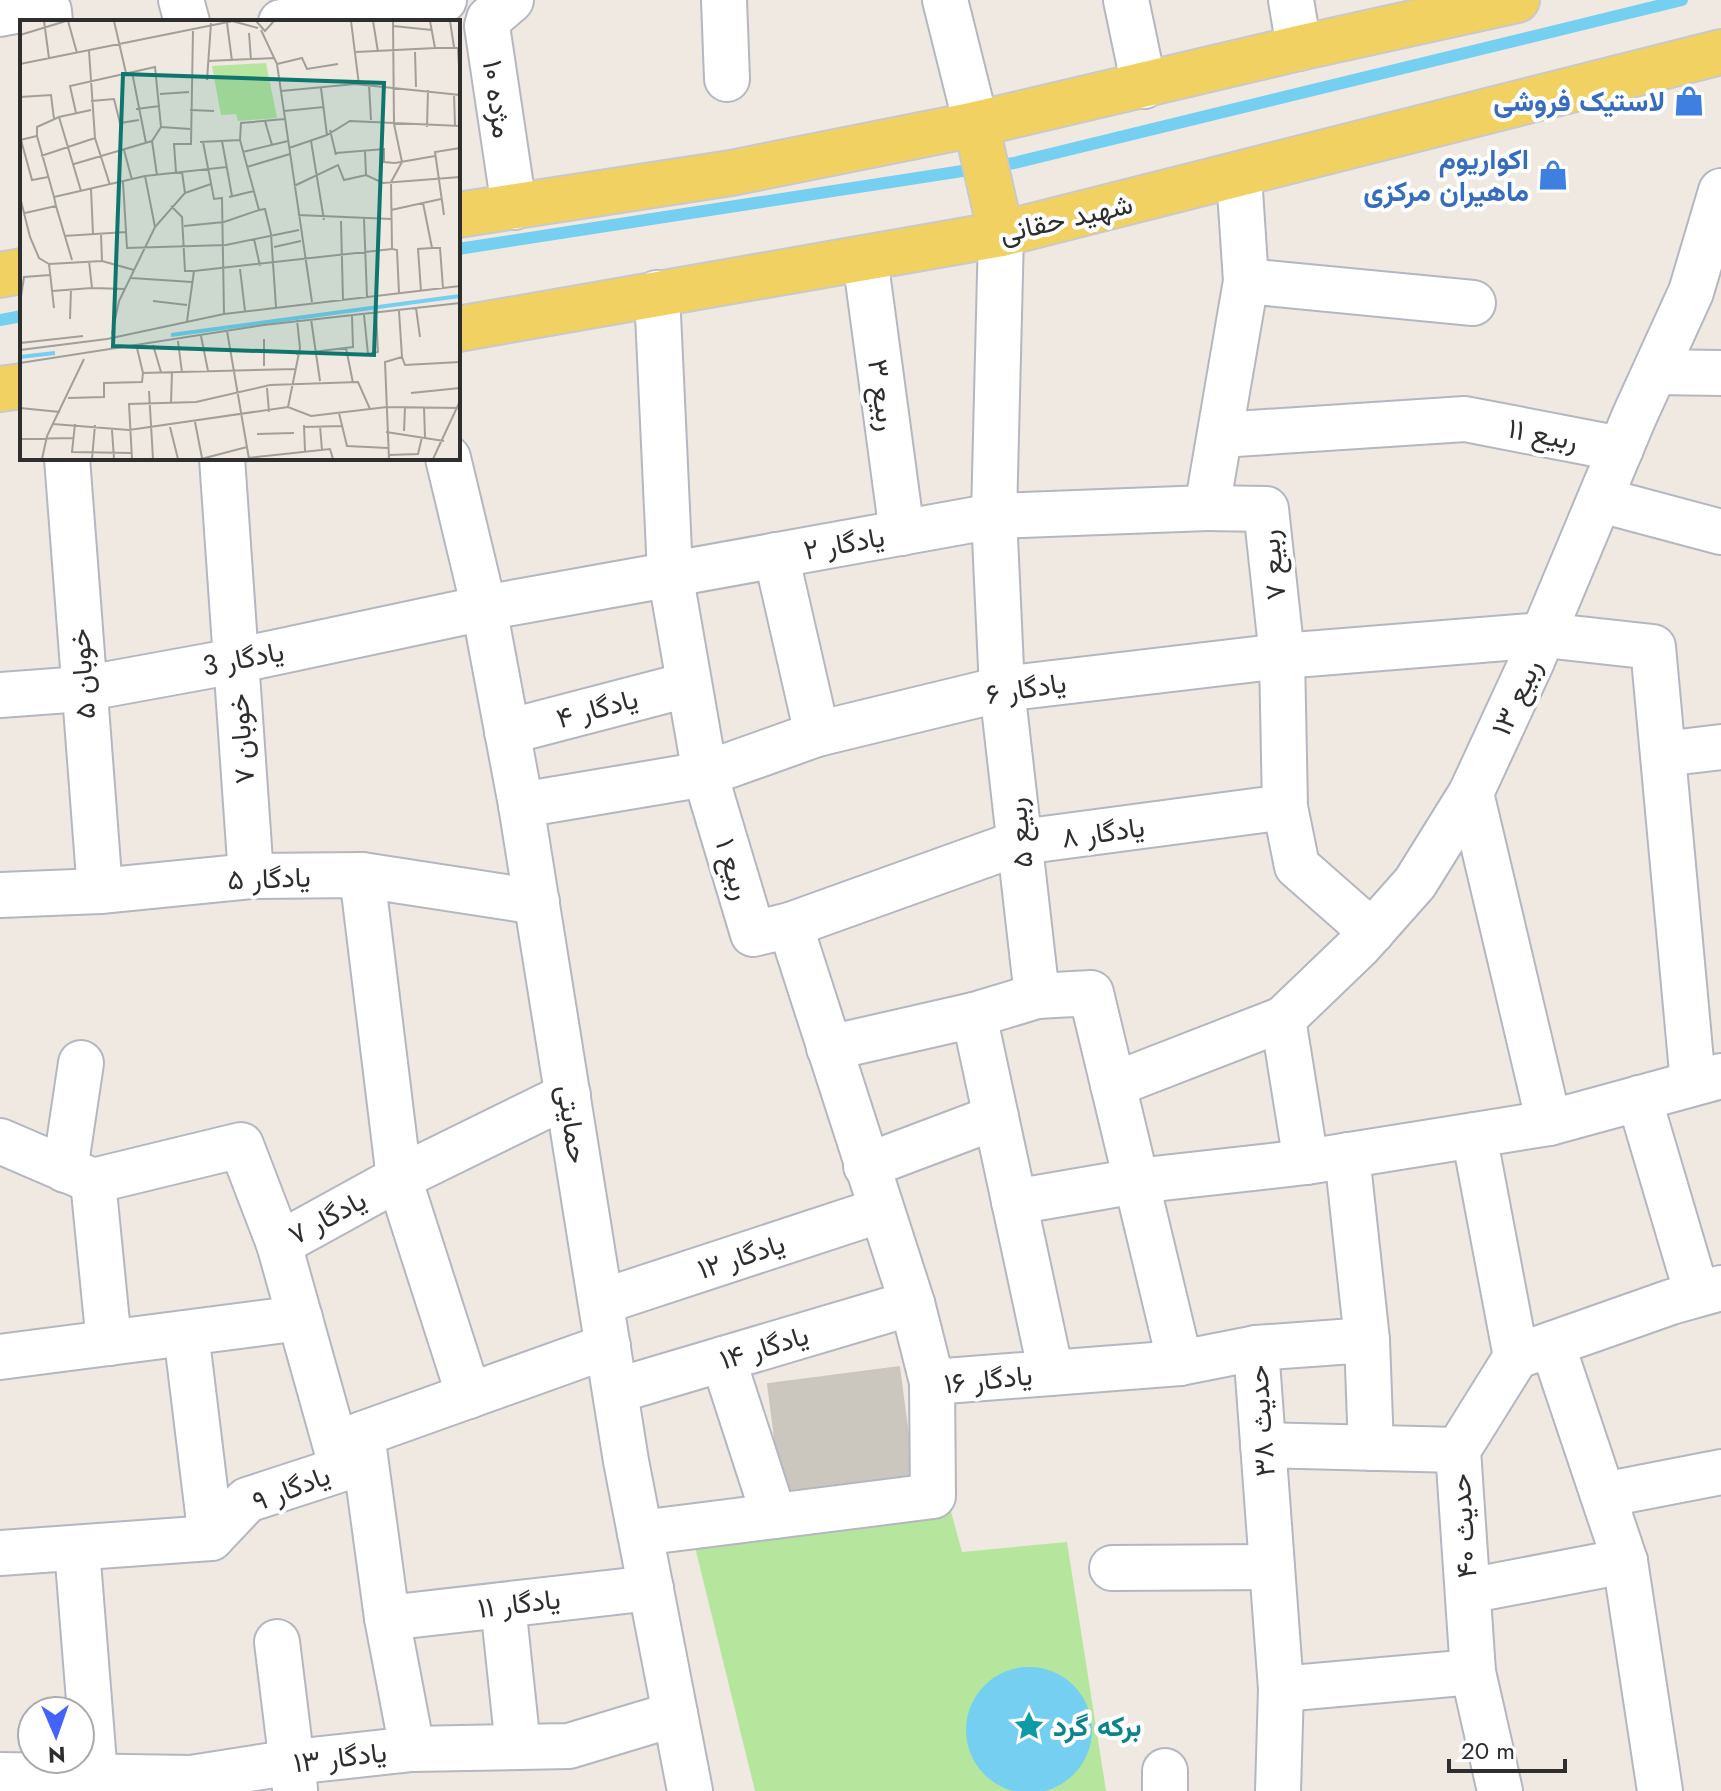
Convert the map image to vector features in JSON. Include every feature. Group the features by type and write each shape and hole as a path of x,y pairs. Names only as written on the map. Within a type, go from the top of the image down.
{"main road":[{"path":"460,215 731,173 976,124 1299,48 1457,6 1517,0"},
{"name":"شهید حقانی","path":"460,329 1001,234 1721,52"},
{"name":"شهید حقانی","path":"1666,64 1721,78"},
{"path":"976,124 1001,234"},
{"path":"0,275 20,271"},
{"path":"0,389 20,386"}],"street":[{"path":"181,0 186,20"},
{"path":"298,20 444,0"},
{"name":"مژده ۱۰","path":"511,0 489,19 487,26 514,207"},
{"path":"724,0 727,79"},
{"path":"945,0 976,124"},
{"path":"1126,0 1144,86"},
{"path":"1291,0 1299,48"},
{"path":"0,14 41,6 49,11 50,20"},
{"path":"1207,508 1246,281 1239,176"},
{"name":"ربیع ۱۳","path":"1283,1019 1372,932 1415,883 1471,793 1544,635 1621,449 1691,292 1721,191"},
{"name":"ربیع ۵","path":"1001,234 994,516 1002,689 1037,996"},
{"name":"ربیع ۳","path":"865,258 902,533"},
{"path":"1246,281 1473,303"},
{"name":"ربیع ۱","path":"657,293 670,573 687,685 705,774 753,934 790,925"},
{"path":"1655,372 1721,373"},
{"name":"ربیع ۱۱","path":"1220,435 1465,419 1621,449"},
{"name":"خوبان ۵","path":"67,460 82,689 100,891"},
{"name":"خوبان ۷","path":"222,460 251,876"},
{"name":"حمایتی","path":"448,460 484,608 521,805 615,1391 690,1791"},
{"path":"1601,500 1721,532"},
{"name":"یادگار ۲","path":"484,608 994,516 1207,508"},
{"name":"ربیع ۷","path":"1207,508 1266,509 1282,656 1285,807 1297,866 1372,932"},
{"path":"776,555 817,734"},
{"name":"یادگار 3","path":"0,695 82,689 235,661 484,608"},
{"name":"یادگار ۶","path":"521,805 705,774 817,734 1002,689 1282,656 1544,635 1653,647 1663,754"},
{"name":"یادگار ۴","path":"507,732 687,685"},
{"path":"1014,1202 1136,1181 1326,1159 1549,1123 1707,1080 1663,754 1721,747"},
{"path":"1471,793 1549,1123"},
{"name":"یادگار ۸","path":"790,925 1021,842 1285,807"},
{"path":"362,875 399,1178 469,1396"},
{"name":"یادگار ۵","path":"0,895 100,891 251,876 362,875 537,902"},
{"path":"790,925 912,1303 932,1382"},
{"path":"829,1048 974,1015 1037,996 1091,993 1180,1363"},
{"path":"974,1015 1051,1373"},
{"path":"1113,1085 1283,1019 1326,1159 1367,1340 1371,1448"},
{"path":"81,1063 79,1175 109,1343"},
{"name":"یادگار ۷","path":"79,1175 241,1145 279,1244 399,1178 568,1095"},
{"path":"1534,1350 1709,1291 1639,1098"},
{"path":"866,1166 996,1117"},
{"path":"1474,1135 1534,1350 1603,1495 1625,1561 1660,1791"},
{"path":"0,1141 79,1175"},
{"name":"یادگار ۱۲","path":"601,1302 881,1210"},
{"path":"279,1244 300,1318 352,1452 412,1749"},
{"name":"یادگار ۱۴","path":"615,1391 912,1303"},
{"path":"0,1357 300,1318"},
{"path":"0,1553 211,1538 186,1333"},
{"name":"حدیث ۳۸","path":"1278,1791 1281,1689 1256,1348 1367,1340"},
{"name":"یادگار ۹","path":"211,1538 247,1500 469,1396 608,1346"},
{"name":"یادگار ۱۶","path":"640,1533 933,1496 932,1382 1180,1363 1256,1348"},
{"name":"حدیث ۴۰","path":"1500,1791 1473,1672 1458,1450 1534,1350"},
{"path":"723,1359 774,1516"},
{"path":"1263,1445 1458,1450"},
{"path":"1603,1495 1721,1472"},
{"path":"77,1549 95,1776"},
{"path":"1468,1591 1625,1561"},
{"path":"1112,1568 1272,1567"},
{"name":"یادگار ۱۱","path":"387,1618 651,1588"},
{"path":"503,1605 518,1747"},
{"path":"277,1642 294,1776"},
{"path":"1281,1689 1473,1672"},
{"name":"یادگار ۱۳","path":"0,1775 95,1776 161,1784 191,1778 294,1776 412,1749 569,1746 675,1714"}],"green space":[{"path":"950,1508 962,1552 1067,1542 1106,1791 755,1791 693,1539"}],"water":[{"name":"برکه گرد","path":"1017,1668 1041,1668 1064,1678 1081,1695 1091,1718 1091,1742 1081,1765 1064,1782 1041,1792 1017,1792 994,1782 977,1765 967,1742 967,1718 977,1695 994,1678"}],"building":[{"path":"899,1367 915,1488 784,1506 768,1384"}],"waterway":[{"path":"460,249 1014,163 1682,0"},
{"path":"0,320 20,316"}],"place":[{"name":"لاستیک فروشی","path":"1689,101"},
{"name":"اکواریوم ماهیران مرکزی","path":"1553,175"},
{"name":"برکه گرد","path":"1029,1726"}]}
